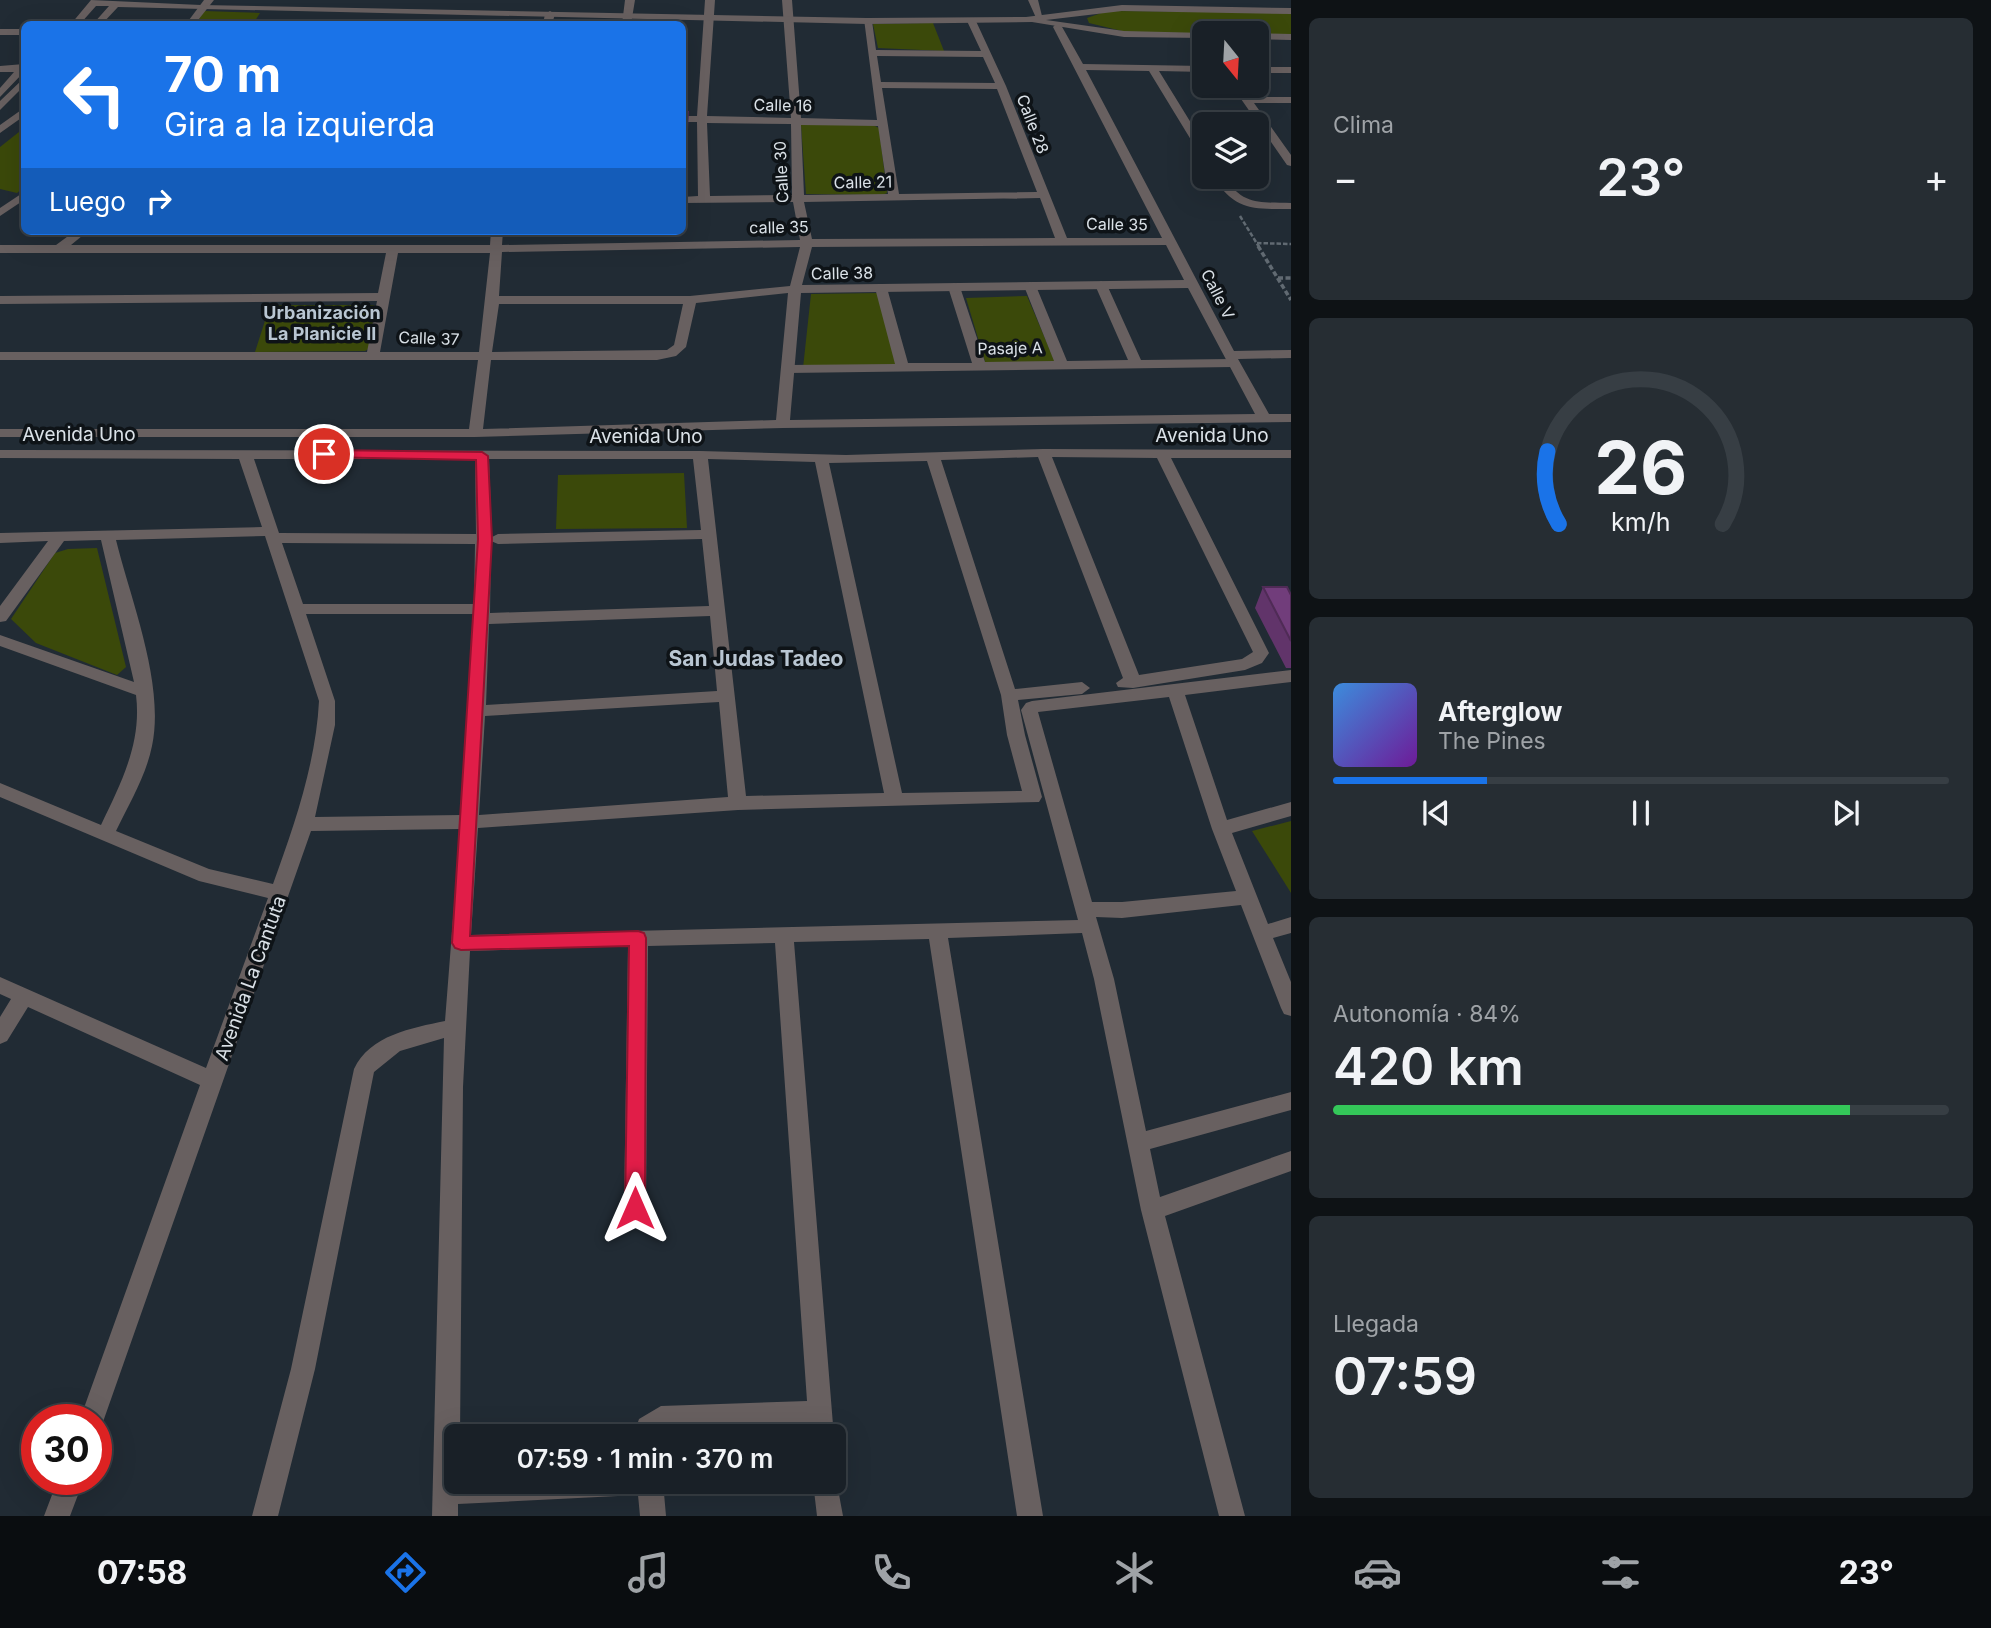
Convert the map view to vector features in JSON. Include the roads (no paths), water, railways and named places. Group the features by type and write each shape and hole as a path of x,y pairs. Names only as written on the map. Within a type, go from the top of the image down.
{"street":[{"path":"192,21 208,0"},
{"path":"627,20 630,0"},
{"path":"704,200 702,119 710,0"},
{"name":"Calle 30","path":"783,424 795,289 807,243 797,199 796,121 787,0"},
{"path":"1032,0 1040,18"},
{"path":"78,21 95,1 201,8 627,20 710,17 867,21 1026,20 1122,8 1291,10"},
{"path":"100,21 118,2"},
{"path":"1082,12 1088,26 1095,31"},
{"name":"Calle 28","path":"972,20 1062,240"},
{"path":"1026,20 1095,31 1192,35"},
{"path":"867,21 894,197"},
{"name":"Calle V","path":"1058,27 1265,419"},
{"path":"0,32 21,32"},
{"path":"1269,36 1291,37"},
{"path":"872,53 985,54"},
{"path":"1080,67 1192,69"},
{"path":"0,69 21,68"},
{"path":"1152,68 1192,133"},
{"path":"1269,70 1291,70"},
{"path":"0,94 21,71"},
{"path":"0,107 21,84"},
{"path":"877,85 1001,86"},
{"path":"1246,100 1291,100"},
{"path":"1246,100 1291,163"},
{"path":"0,130 21,113"},
{"name":"Calle 16","path":"686,119 884,123"},
{"path":"1271,134 1291,134"},
{"path":"1227,189 1234,199 1255,205 1291,206"},
{"name":"Calle 21","path":"686,200 1044,195"},
{"path":"0,213 21,197"},
{"path":"58,250 77,235"},
{"path":"475,433 493,300 497,235"},
{"name":"Calle 35","path":"1062,240 1171,241"},
{"name":"calle 35","path":"0,250 497,249 1062,240"},
{"path":"373,354 393,248"},
{"name":"Calle 38","path":"493,300 690,300 795,289 1193,284"},
{"path":"1101,285 1136,363"},
{"path":"1030,286 1062,365"},
{"path":"954,287 980,366"},
{"path":"881,288 902,367"},
{"path":"0,300 384,296"},
{"name":"Calle 37","path":"0,356 657,356 671,353 680,347 690,300"},
{"name":"Pasaje A","path":"788,369 1136,363 1291,354"},
{"name":"Avenida Uno","path":"0,433 475,433 783,424 1291,418"},
{"name":"Avenida La Cantuta","path":"97,1404 304,824 326,725 327,701 245,453"},
{"path":"1043,453 1133,682"},
{"name":"Avenida Uno","path":"0,454 699,455 821,458 1043,453 1291,454"},
{"path":"1009,695 1133,682 1217,669 1255,659 1261,653 1260,646 1213,559 1162,454"},
{"path":"699,455 738,803"},
{"path":"482,456 492,539 481,614 477,711 455,1027 445,1504 538,1494"},
{"path":"304,824 470,822 738,803 1033,797 1016,735 1009,695 933,457"},
{"path":"821,458 894,798"},
{"path":"0,538 272,534 492,539 708,534"},
{"path":"106,836 143,748 146,731 145,692 108,537"},
{"path":"0,617 58,538"},
{"path":"298,610 481,614 716,611"},
{"path":"0,640 145,692"},
{"path":"1217,669 1227,684"},
{"path":"1232,1516 1152,1210 1104,979 1082,918 1029,710 1037,705 1291,676"},
{"path":"1175,690 1221,829 1291,1008"},
{"path":"477,711 726,696"},
{"path":"0,790 206,876 281,892"},
{"path":"1221,829 1291,809"},
{"path":"461,943 937,929 1082,918 1122,910 1248,897"},
{"path":"1262,934 1291,925"},
{"path":"937,929 1030,1516"},
{"path":"784,935 820,1424"},
{"path":"635,1208 638,938"},
{"path":"0,985 213,1081"},
{"path":"0,1035 24,995"},
{"path":"265,1516 303,1369 364,1069 371,1058 389,1044 455,1027"},
{"path":"1137,1143 1291,1101"},
{"path":"1152,1210 1291,1161"},
{"path":"653,1424 661,1418 797,1424"},
{"path":"651,1494 653,1516"},
{"path":"827,1494 830,1516"},
{"path":"57,1516 65,1495"}],"district":[{"name":"Urbanización La Planicie II","path":"322,323"},
{"name":"San Judas Tadeo","path":"756,659"}]}
